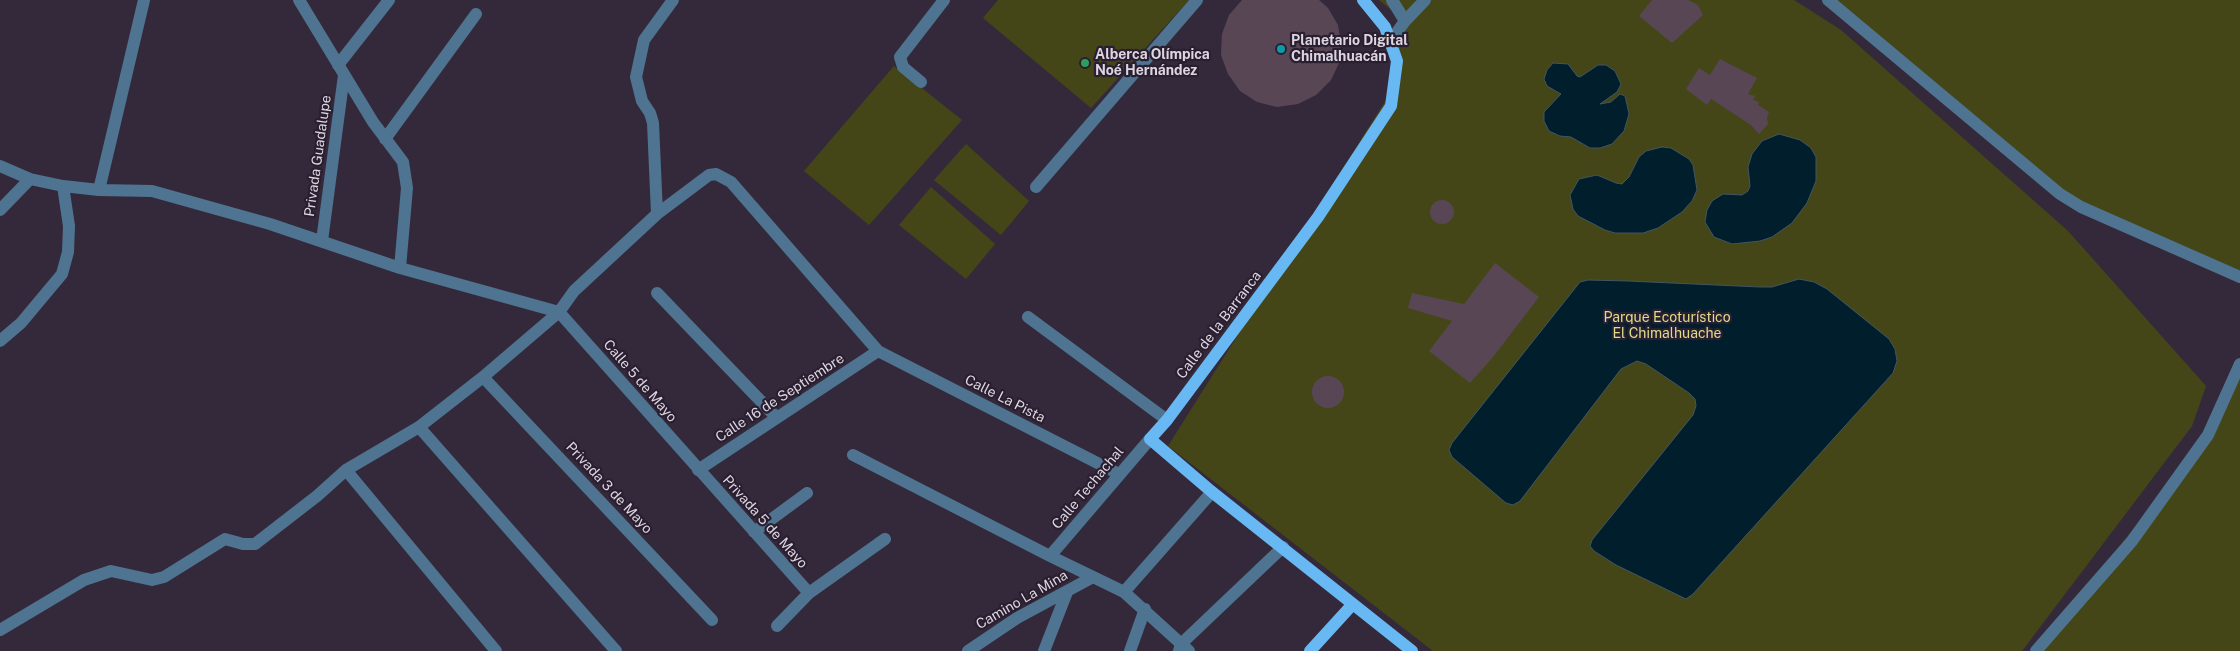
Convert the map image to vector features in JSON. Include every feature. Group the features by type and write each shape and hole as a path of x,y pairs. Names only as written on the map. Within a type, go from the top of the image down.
{"main road":[{"name":"Calle de la Barranca","path":"1150,439 1167,420 1318,217 1391,106 1397,61 1385,27 1363,0"},
{"path":"1150,439 1212,492 1284,547 1352,605 1412,651"},
{"path":"1310,651 1352,605"}],"street":[{"path":"99,190 144,0"},
{"path":"299,0 385,139 403,162 407,188 400,268"},
{"path":"341,70 390,0"},
{"path":"657,214 653,123 650,113 642,102 636,77 644,40 673,0"},
{"path":"921,82 903,67 900,57 944,0"},
{"path":"1036,187 1197,0"},
{"path":"1392,0 1405,21"},
{"path":"1390,42 1405,21 1425,0"},
{"path":"1828,0 2060,194 2081,207 2240,277"},
{"path":"385,139 476,14"},
{"name":"Privada Guadalupe","path":"322,241 341,70"},
{"path":"0,166 30,180 63,186 99,190 152,191 322,241 400,268 559,312"},
{"path":"0,630 84,580 111,571 152,580 164,577 225,539 243,544 255,544 317,496 346,470 419,427 483,377 559,312 574,291 657,214 709,175 723,176 731,182 878,351"},
{"path":"0,210 30,180"},
{"path":"0,341 21,323 62,274 68,252 69,226 63,186"},
{"path":"657,293 777,418"},
{"name":"Calle 5 de Mayo","path":"559,312 698,470"},
{"path":"1028,317 1167,420"},
{"name":"Calle 16 de Septiembre","path":"698,470 878,351"},
{"name":"Calle La Pista","path":"878,351 1119,474"},
{"path":"2036,651 2137,534 2208,435 2236,380 2240,364"},
{"name":"Privada 3 de Mayo","path":"483,377 712,620"},
{"path":"419,427 616,651"},
{"name":"Calle Techachal","path":"1050,556 1150,439"},
{"path":"853,455 1124,592 1144,609 1183,649 1284,547"},
{"path":"346,470 496,651"},
{"name":"Privada 5 de Mayo","path":"698,470 810,593"},
{"path":"1124,592 1212,492"},
{"path":"754,532 807,493"},
{"path":"777,626 810,593 884,539"},
{"name":"Camino La Mina","path":"968,651 1017,618 1092,577"},
{"path":"1044,651 1067,592"},
{"path":"1130,651 1144,609"}],"green space":[{"name":"Alberca Olímpica Noé Hernández","path":"998,0 1189,0 1091,108 983,18"},
{"name":"Parque Ecoturístico El Chimalhuache","path":"1379,0 1794,0 1841,30 2068,231 2206,386 2192,426 2022,651 1433,651 1168,446 1396,84 1394,42 1405,21"},
{"path":"1828,0 2240,0 2240,277 2060,194"},
{"path":"894,66 962,120 869,225 804,171"},
{"path":"966,144 1029,201 1001,235 934,180"},
{"path":"931,187 995,244 966,279 899,225"},
{"path":"2240,365 2240,651 2036,651 2208,435"}],"water":[{"path":"1553,63 1568,64 1577,76 1580,77 1598,65 1606,65 1615,71 1621,84 1617,92 1600,104 1611,102 1620,94 1625,96 1629,114 1624,131 1612,144 1600,148 1590,148 1571,137 1560,136 1549,131 1544,121 1544,112 1561,94 1547,86 1544,79 1547,70"},
{"path":"1779,134 1800,140 1811,148 1816,157 1816,181 1807,203 1792,223 1772,237 1760,241 1732,244 1714,237 1705,222 1707,210 1712,201 1723,194 1742,195 1748,191 1750,186 1748,167 1752,154 1762,141"},
{"path":"1662,147 1671,148 1689,159 1693,165 1697,190 1692,201 1682,212 1658,228 1643,233 1615,233 1578,216 1573,209 1570,195 1579,179 1597,175 1622,184 1629,177 1639,157 1646,151"},
{"path":"1799,279 1814,282 1827,289 1889,339 1895,349 1897,361 1893,373 1693,594 1686,599 1616,565 1594,551 1590,546 1592,540 1693,415 1696,406 1695,399 1689,393 1646,364 1637,361 1621,369 1520,501 1513,505 1506,503 1452,457 1449,450 1452,443 1580,282 1588,280 1628,281 1772,287"}],"building":[{"name":"Planetario Digital Chimalhuacán","path":"1242,0 1319,0 1328,8 1338,25 1341,44 1339,63 1331,80 1316,95 1298,104 1277,107 1257,102 1240,91 1228,74 1221,55 1222,34 1229,15"},
{"path":"1652,0 1688,0 1698,5 1703,15 1672,43 1639,16"},
{"path":"1720,59 1757,78 1748,94 1755,96 1753,100 1759,102 1758,105 1769,112 1768,124 1759,134 1751,125 1711,99 1707,105 1686,89 1699,68 1710,75"},
{"path":"1442,200 1451,203 1454,212 1451,221 1442,224 1433,221 1430,212 1433,203"},
{"path":"1495,263 1539,297 1493,357 1470,383 1429,351 1452,321 1408,308 1412,293 1464,304"},
{"path":"1328,376 1340,380 1344,392 1340,404 1328,408 1316,404 1312,392 1316,380"}],"place":[{"name":"Planetario Digital Chimalhuacán","path":"1281,49"},
{"name":"Alberca Olímpica Noé Hernández","path":"1085,63"}]}
